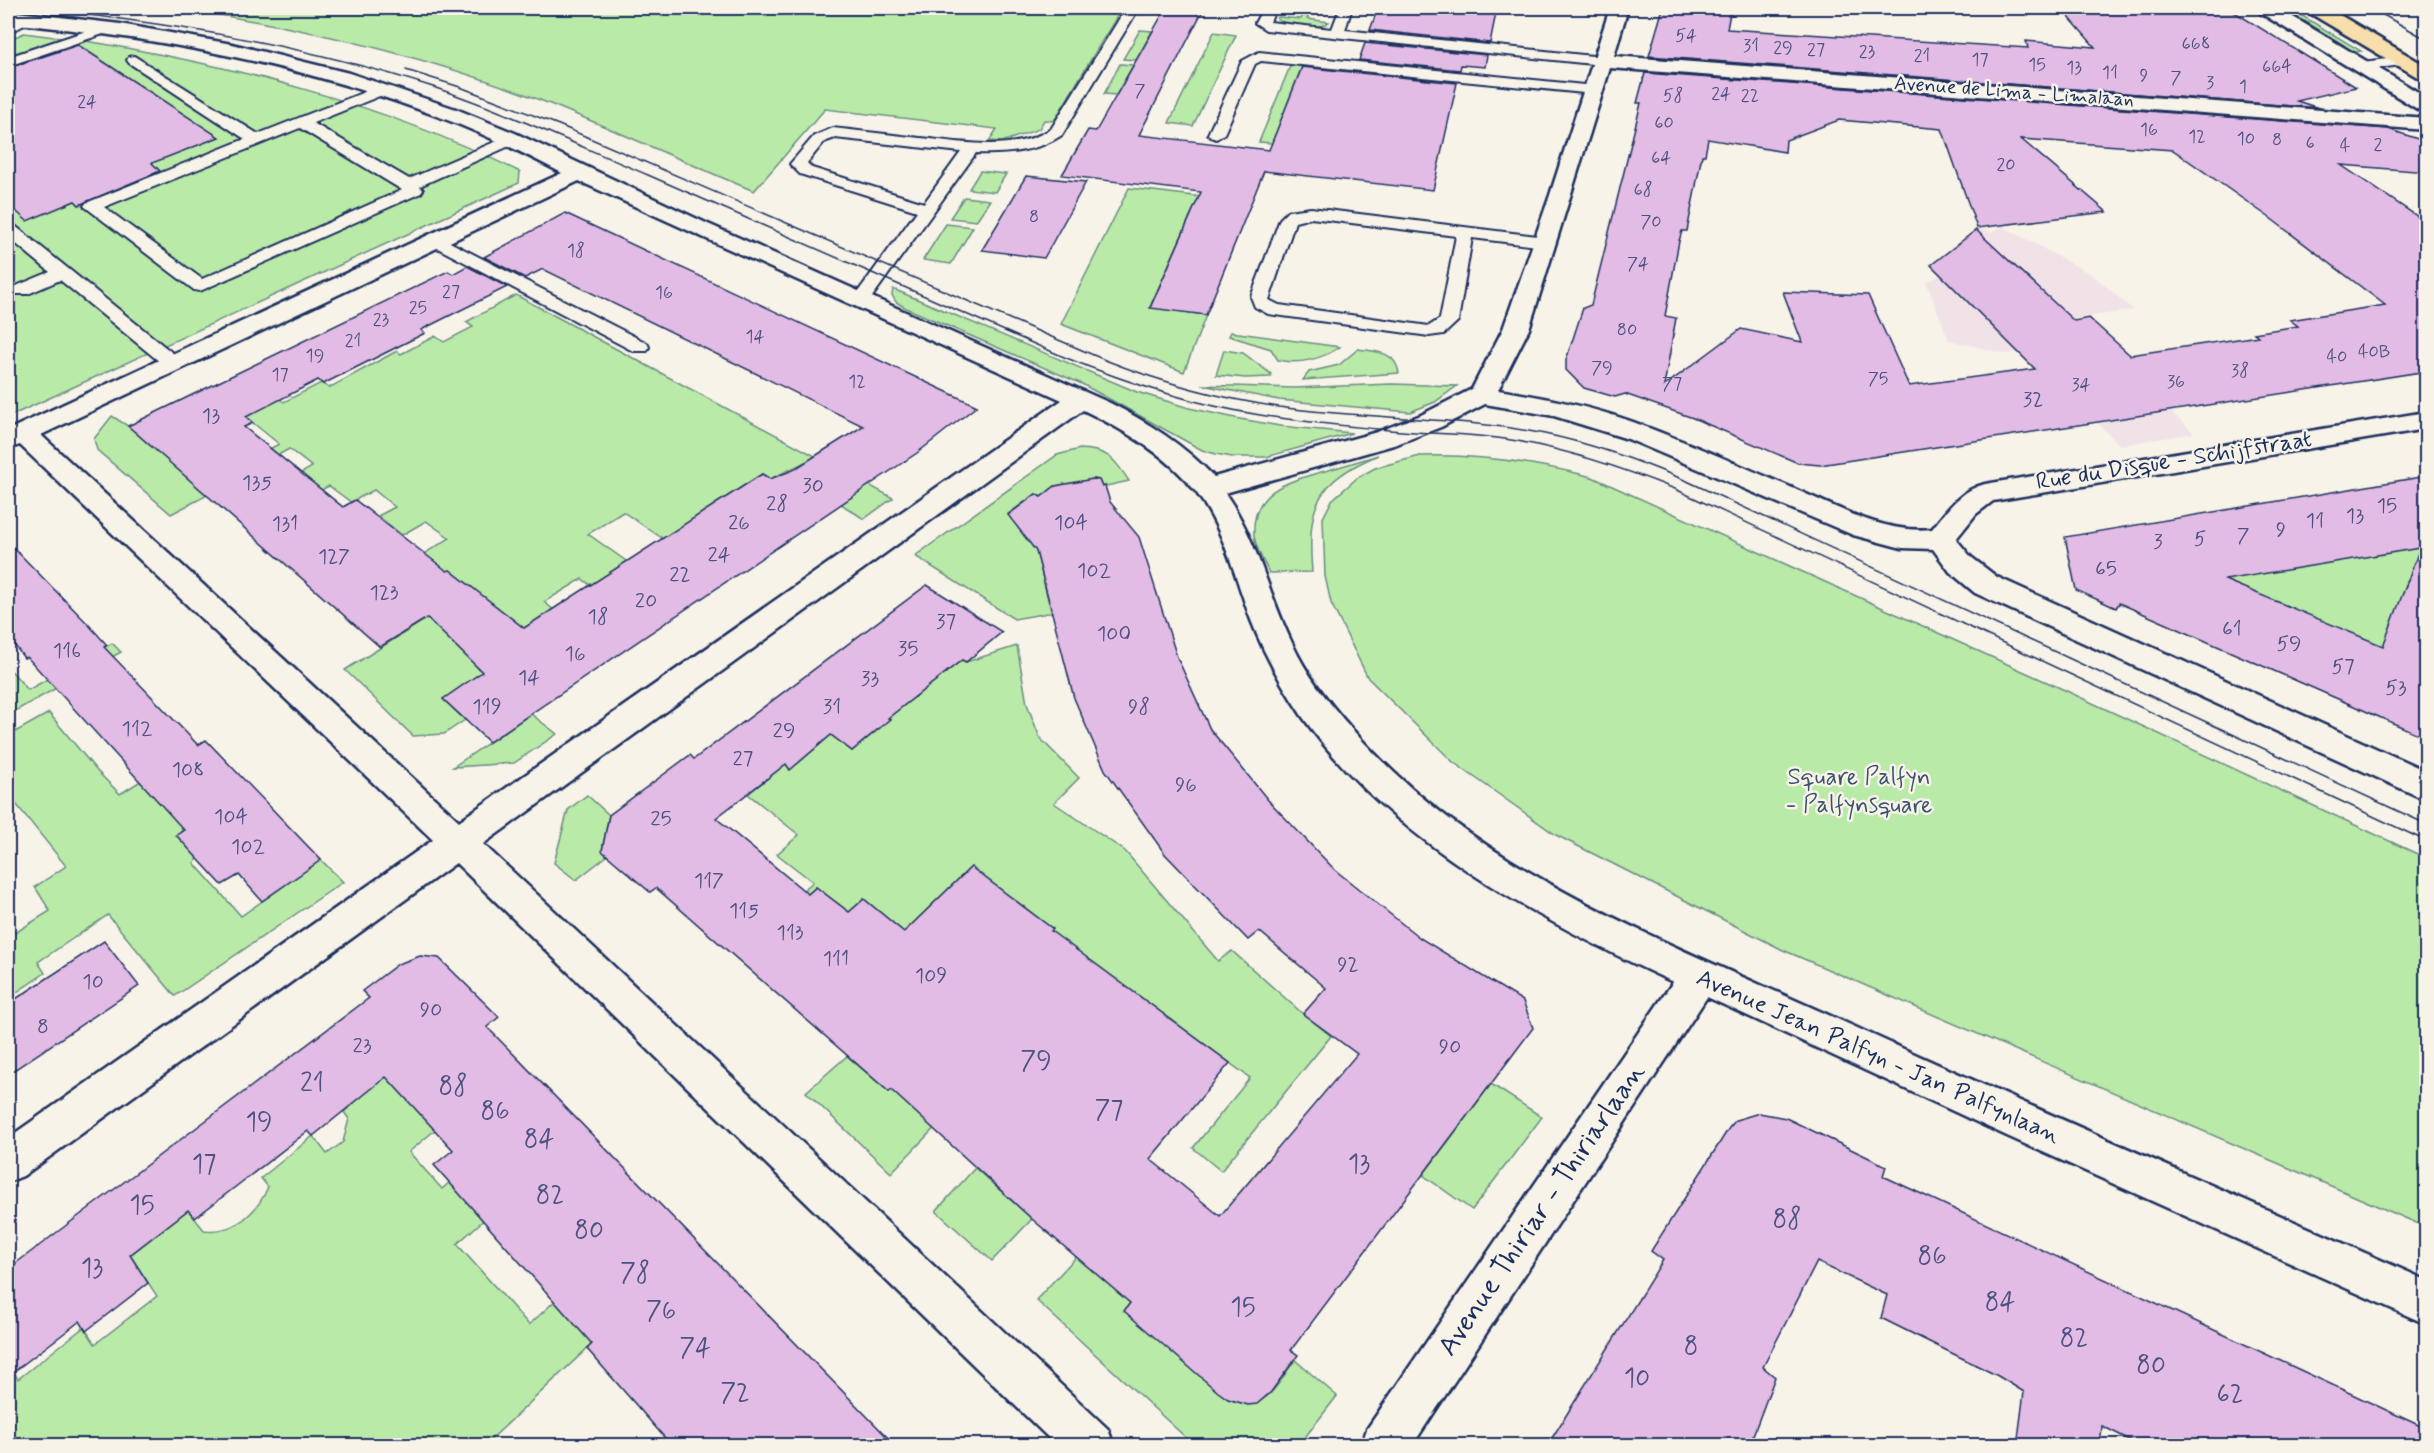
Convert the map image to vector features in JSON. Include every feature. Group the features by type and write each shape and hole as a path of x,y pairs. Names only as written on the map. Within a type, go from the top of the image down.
{"main road":[{"path":"2315,8 2427,74"}],"street":[{"path":"1209,488 1387,438 1431,421 1481,395 1516,329 1619,8"},
{"path":"2266,8 2427,106"},
{"name":"Avenue Jean Palfyn - Jan Palfynlaan","path":"17,18 107,28 269,58 382,90 448,112 1081,399 1148,435 1186,463 1209,488 1239,548 1277,645 1293,675 1331,728 1361,761 1448,837 1493,869 1551,904 1699,976 1930,1082 2427,1302"},
{"name":"Avenue de Lima - Limalaan","path":"1602,61 2427,124"},
{"path":"579,173 15,437 459,843 1091,1446"},
{"path":"1481,395 1558,408 1638,433 1872,531 1912,539 1941,538 1972,576 1986,585 2427,786"},
{"path":"8,1162 1081,399"},
{"name":"Rue du Disque - Schijfstraat","path":"1941,538 1958,514 1973,499 1985,493 2427,420"},
{"name":"Avenue Thiriar - Thiriarlaan","path":"1384,1446 1699,976"}],"lane":[{"path":"927,209 806,171 798,164 819,139 833,133 972,148 1014,146 1046,138 1057,132 1132,8"},
{"path":"1269,8 1262,23 1264,26 1602,61"},
{"path":"1337,34 1346,8"},
{"path":"8,29 17,18"},
{"path":"8,62 107,28"},
{"path":"1216,134 1249,62 1259,56 1593,90"},
{"path":"134,60 257,140"},
{"path":"2362,66 2405,61"},
{"path":"302,122 415,190 200,286 92,206 302,122 382,90"},
{"path":"403,183 506,137"},
{"path":"861,300 972,148"},
{"path":"1465,232 1449,321 1438,330 1429,331 1274,310 1261,303 1260,297 1286,224 1294,215 1311,213 1465,232 1545,242"},
{"path":"8,229 173,363"},
{"path":"436,240 640,347"},
{"path":"22,290 62,273"}],"shaded area":[{"path":"2002,226 2094,276 2133,310 2071,319 2194,433 2120,445 2025,352 2006,354 1949,340 1926,282 1941,275 1929,263 1935,263 1978,228 1992,233"}],"green space":[{"path":"174,8 1122,8 1054,121 1044,120 1039,129 1002,142 989,141 997,129 825,109 754,191 556,106 441,66 309,32"},
{"path":"1306,8 1312,8 1307,19 1329,22 1318,26 1303,26 1288,24 1277,19 1278,17 1301,19"},
{"path":"2283,8 2289,8 2361,51 2349,53 2339,47 2344,45 2305,21 2299,22 2291,17 2296,15"},
{"path":"1140,30 1152,31 1136,60 1123,59"},
{"path":"1214,32 1236,35 1193,126 1169,123"},
{"path":"24,33 62,38 8,56 8,40"},
{"path":"86,41 198,62 308,90 362,107 416,126 520,172 519,183 8,417 8,68"},
{"path":"1120,64 1133,65 1116,95 1104,94"},
{"path":"1291,64 1302,66 1272,143 1259,142"},
{"path":"980,171 1006,174 995,192 969,189"},
{"path":"1129,188 1250,203 1193,210 1150,307 1206,315 1184,372 1061,324"},
{"path":"964,197 990,200 976,221 950,218"},
{"path":"946,224 973,227 951,264 923,260"},
{"path":"893,289 1137,392 1189,408 1240,419 1280,426 1352,433 1266,457 1232,457 1202,450 1082,384 906,308 896,302 892,295"},
{"path":"516,295 893,498 864,519 841,504 811,466 805,462 770,479 762,474 697,516 671,544 623,512 588,534 636,568 604,595 582,579 544,602 573,625 482,672 443,699 465,720 444,734 413,736 345,670 474,589 450,570 433,580 412,561 450,538 426,521 402,535 378,516 395,507 374,490 351,502 329,486 311,495 291,479 312,467 289,449 260,465 261,467 171,514 97,450 94,439 112,416 128,426 152,447 238,465 279,444 237,410 271,393 284,402 321,383 329,388 397,351 401,354 435,336 444,342 473,327 466,322"},
{"path":"1231,332 1340,347 1310,360 1294,362 1278,360 1271,349 1229,336"},
{"path":"1358,349 1384,354 1394,360 1399,373 1303,380 1309,372 1339,365"},
{"path":"1224,350 1243,353 1271,374 1270,377 1245,378 1216,375"},
{"path":"1391,384 1457,386 1435,402 1410,412 1279,400 1202,385 1294,388"},
{"path":"1080,449 1097,451 1109,457 1119,466 1129,481 1102,487 1099,480 1093,479 1055,486 1041,497 1036,494 1008,514 1036,551 1049,603 1054,612 1014,619 915,556 1057,455"},
{"path":"1378,455 1340,475 1328,486 1320,499 1314,513 1311,530 1312,572 1269,573 1254,535 1258,508 1265,498 1296,480"},
{"name":"Square Palfyn - Palfynsquare","path":"1420,456 1464,456 1507,460 1592,477 2058,687 2426,858 2426,1227 1783,950 1556,835 1453,762 1368,678 1331,603 1325,576 1323,518 1332,500 1357,478 1375,468"},
{"path":"2425,546 2426,669 2276,601 2143,566"},
{"path":"112,643 121,652 8,715 8,667 28,690"},
{"path":"1017,646 1027,704 1040,738 1079,778 1054,803 1125,851 1218,961 1232,951 1331,1036 1221,1171 1193,1148 1250,1078 1094,963 891,1173 806,1092 847,1056 889,1092 1053,929 971,867 904,932 864,899 849,912 816,887 797,903 792,899 813,882 777,854 799,835 748,794 786,764 790,770 831,735 852,751 890,720 888,718 962,660 966,662"},
{"path":"49,713 97,771 120,794 147,777 191,825 176,835 198,859 194,863 241,916 321,860 343,882 175,996 108,915 38,962 45,973 8,998 8,923 15,933 50,911 35,887 66,866 8,794 8,736"},
{"path":"531,714 557,734 514,763 453,767"},
{"path":"587,795 609,815 602,850 607,856 576,880 554,863 568,810"},
{"path":"409,1053 435,1130 409,1152 442,1189 464,1169 498,1207 457,1244 529,1325 573,1284 611,1326 485,1445 8,1446 8,1380 15,1374 18,1379 84,1327 95,1344 157,1296 130,1255 188,1210 204,1230 225,1229 243,1220 258,1205 268,1187 261,1178 313,1136 327,1154 343,1142 349,1119 344,1112"},
{"path":"1491,1084 1542,1117 1472,1210 1423,1175"},
{"path":"975,1168 1032,1219 992,1261 936,1211"},
{"path":"1077,1256 1130,1303 1125,1311 1228,1399 1241,1403 1261,1400 1275,1388 1295,1360 1337,1396 1299,1445 1194,1445 1036,1300"}],"building":[{"path":"1166,8 1204,8 1139,135 1269,150 1302,67 1457,83 1433,190 1264,171 1206,315 1150,308 1201,192 1062,175 1088,130 1096,131"},
{"path":"1378,8 1497,8 1490,43 1370,30"},
{"path":"1663,8 1731,8 1727,29 2028,48 2026,41 2095,47 2061,8 2228,8 2356,87 2297,101 2319,108 1649,56"},
{"path":"1365,43 1487,55 1485,67 1461,65 1460,70 1359,60"},
{"path":"78,45 219,137 152,163 160,171 79,205 75,201 27,221 8,204 8,68"},
{"path":"1645,73 2388,129 2427,142 2427,172 2341,165 2427,223 2427,371 1820,465 1798,463 1693,418 1625,394 1615,397 1584,388 1566,370 1566,360 1583,308 1591,305 1641,103 1637,103","holes":["1839,120 1942,129 1977,228 2107,212 2021,139 2173,150 2270,218 2385,305 2290,320 2298,326 2254,333 2258,336 2130,355 2089,318 2074,321 1976,230 1931,265 2035,369 1909,386 1868,295 1783,292 1802,342 1741,329 1664,386 1676,318 1665,316 1679,241 1682,231 1687,231 1702,155 1705,155 1708,139 1785,152 1786,140"]},
{"path":"1026,176 1086,182 1044,258 982,250"},
{"path":"565,213 977,406 917,453 489,742 443,699 482,672 427,618 380,647 128,426 448,271 453,274 467,266 507,287 421,330 425,333 323,384 318,380 246,417 253,423 244,427 343,507 355,500 524,628 762,474 770,479 793,470 863,426 543,269 525,278 484,257"},
{"path":"2427,476 2427,738 2119,603 2116,608 2076,590 2065,537","holes":["2420,548 2383,646 2225,580"]},
{"path":"1093,479 1099,480 1102,487 1105,486 1110,502 1139,537 1177,657 1210,729 1268,800 1335,870 1420,938 1523,1001 1533,1028 1291,1350 1298,1355 1271,1392 1257,1404 1248,1405 1228,1399 1218,1392 1124,1311 1130,1303 1032,1219 891,1090 889,1092 656,888 650,892 602,851 609,815 690,755 694,759 927,585 1002,632 966,662 962,660 888,718 890,719 852,751 831,735 790,770 786,764 716,818 808,894 816,887 849,912 864,899 904,932 971,867 1053,929 1051,931 1230,1063 1150,1159 1220,1216 1357,1054 1303,1014 1326,988 1259,931 1248,940 1165,854 1105,770 1074,698 1036,551 1008,515 1036,494 1041,497 1055,486"},
{"path":"8,542 88,624 107,645 104,647 198,745 206,740 321,860 262,901 239,875 222,885 176,835 184,830 27,657 24,658 8,636"},
{"path":"104,941 139,986 8,1074 8,1004"},
{"path":"420,956 439,958 499,1017 487,1027 896,1446 672,1446 587,1349 592,1344 434,1165 453,1150 386,1077 313,1136 308,1131 195,1218 188,1210 130,1255 148,1283 86,1331 80,1321 8,1376 8,1269 369,998 362,991 398,964"},
{"path":"1759,1113 1786,1118 1886,1166 1883,1176 2427,1429 2427,1446 2142,1446 2102,1426 2100,1446 2017,1446 2024,1392 1998,1376 1881,1318 1887,1295 1817,1262 1763,1367 1775,1377 1749,1446 1547,1446 1663,1260 1651,1251 1729,1128 1736,1120"}],"tram line":[{"path":"27,8 130,20 232,37 334,58 433,87 542,129 1064,357 1160,392 1209,405 1279,418 1376,429 1505,439 1570,453 1613,466 1675,489 2426,841"},
{"path":"2371,8 2426,39"},
{"path":"406,70 460,87 559,125 1105,360 1151,377 1270,406 1479,424 1540,433 1596,447 1633,460 1687,481 2426,824"}]}
